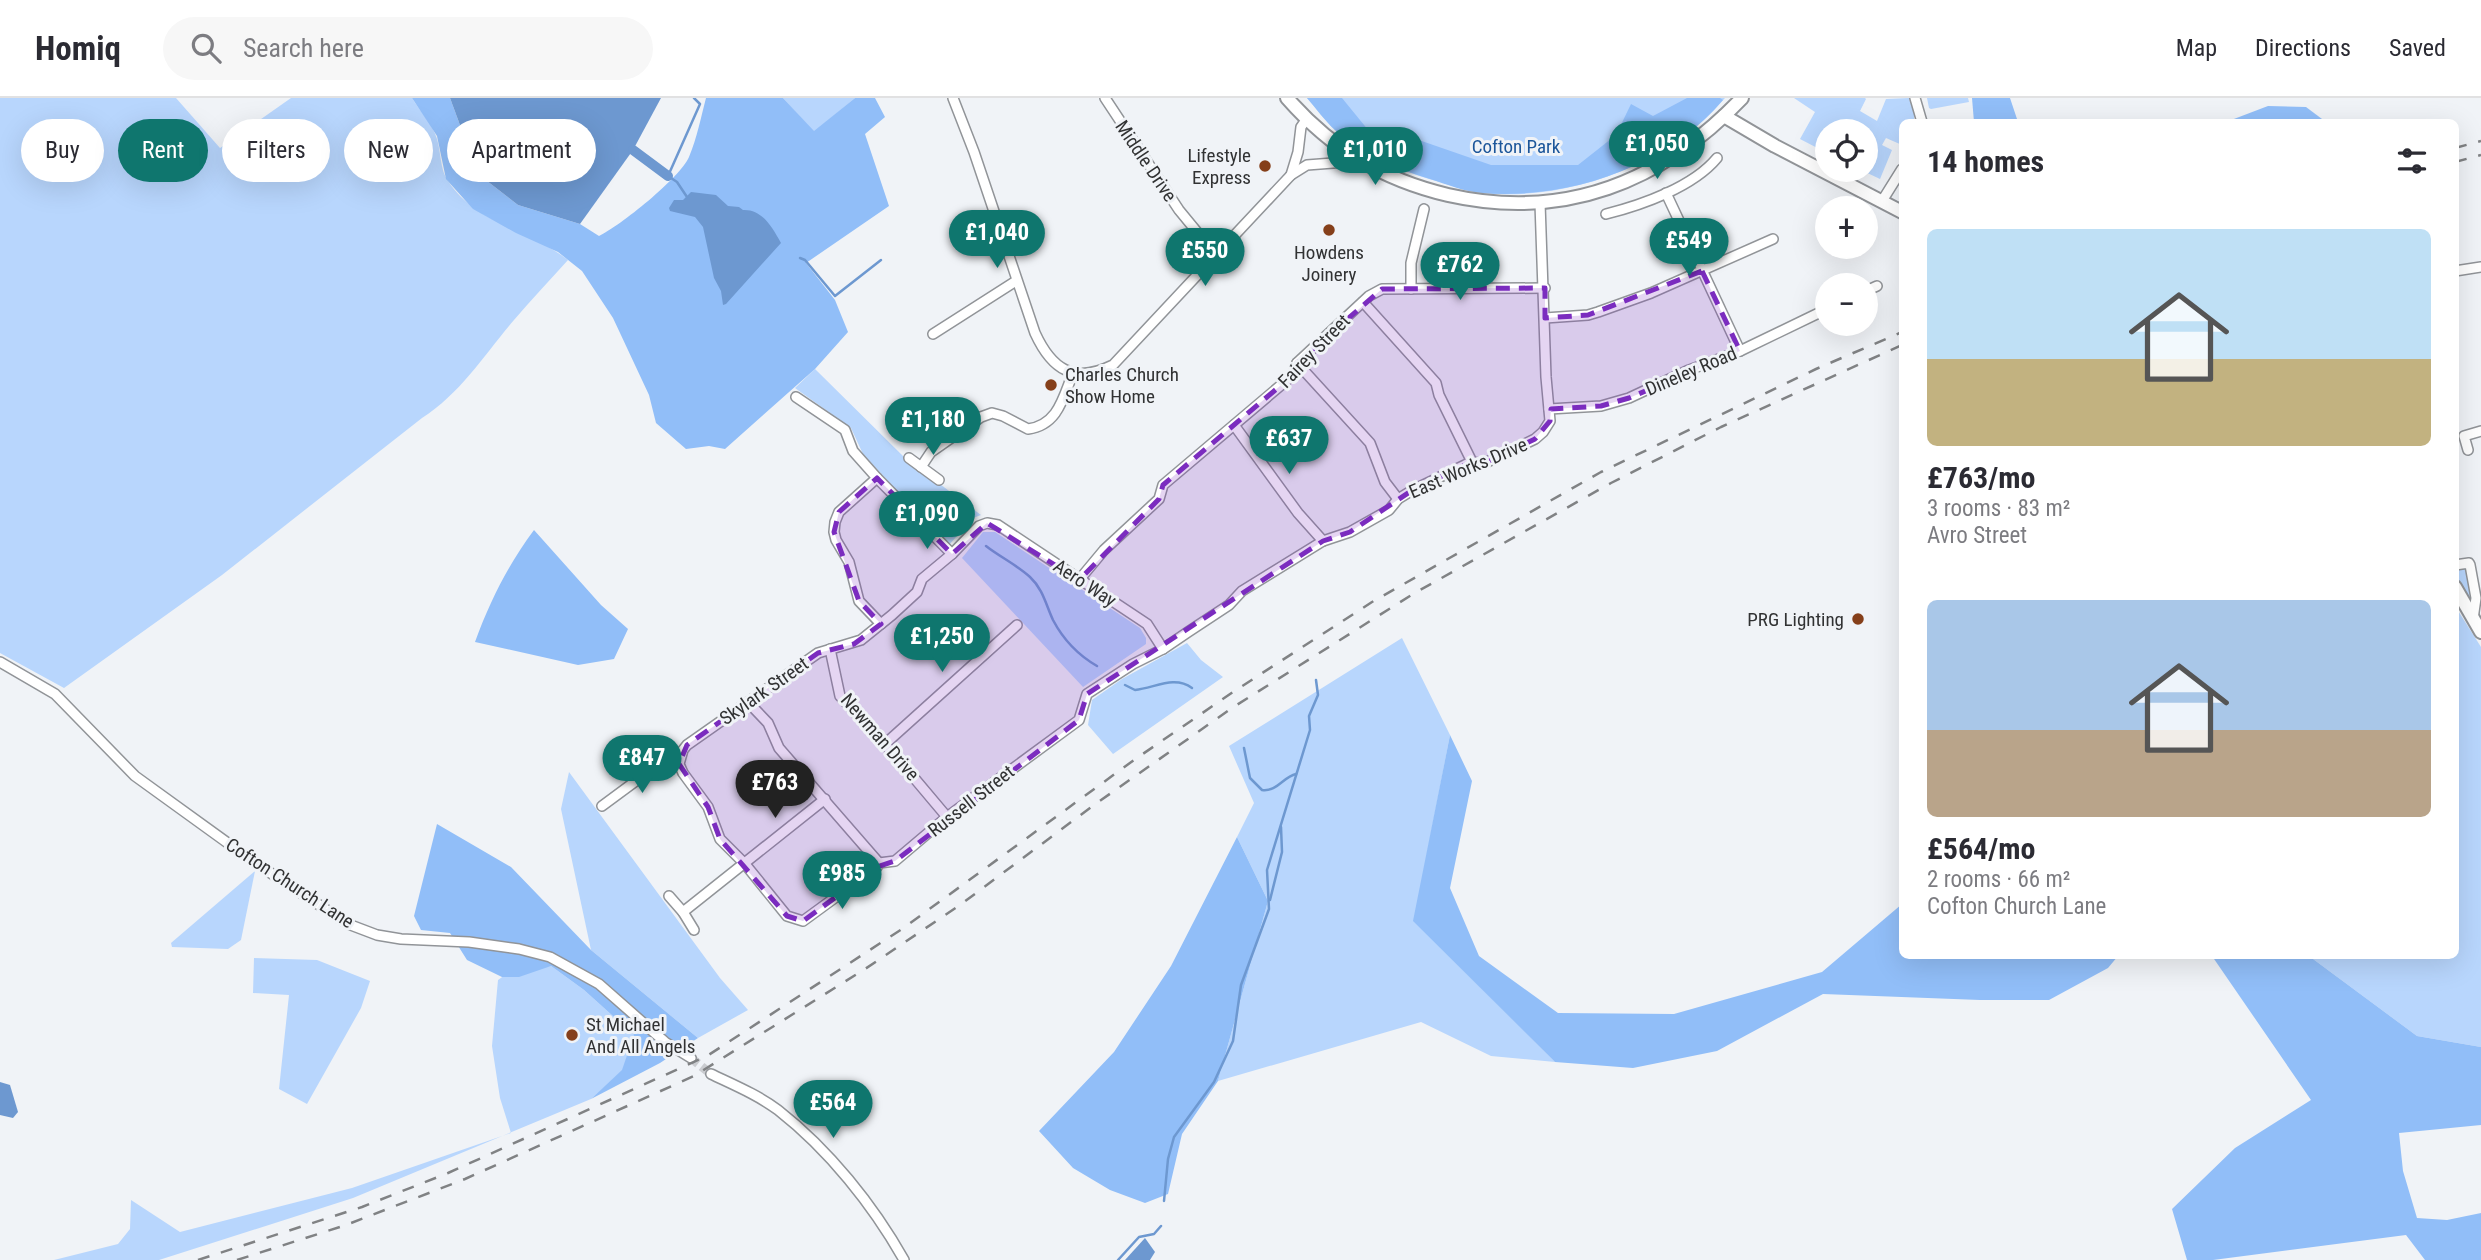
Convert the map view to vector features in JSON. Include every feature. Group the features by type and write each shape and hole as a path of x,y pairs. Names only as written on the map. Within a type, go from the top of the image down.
{"main road":[{"path":"1287,98 1306,120 1359,161 1423,189 1477,201 1513,204 1541,203 1588,195 1633,177 1675,155 1742,98"},
{"path":"1724,116 1775,146 1899,210"},
{"path":"2459,594 2481,632"}],"street":[{"path":"953,98 974,152 1016,281 1044,352 1058,366 1073,373 1098,372 1113,365 1291,175 1307,165 1359,161"},
{"name":"Middle Drive","path":"1105,98 1179,210 1216,255"},
{"path":"1915,98 1921,119"},
{"path":"1291,175 1298,152 1301,127 1306,120"},
{"path":"1298,152 1319,163"},
{"path":"1606,214 1627,209 1666,193 1706,172 1717,158"},
{"path":"1882,201 1899,174"},
{"path":"1666,193 1740,351"},
{"name":"East Works Drive","path":"1163,649 1229,605 1242,591 1323,541 1350,532 1389,510 1398,499 1472,462 1483,464 1535,439 1550,421 1546,377 1541,203"},
{"path":"1411,289 1411,263 1424,209"},
{"path":"1545,318 1588,315 1651,293 1773,239"},
{"path":"2459,270 2481,267"},
{"path":"933,334 1016,281"},
{"name":"Fairey Street","path":"1079,580 1104,550 1159,499 1163,485 1293,375 1297,363 1363,302 1382,289 1545,288"},
{"path":"1363,302 1436,383 1439,395 1472,462"},
{"name":"Dineley Road","path":"1549,409 1601,406 1629,398 1815,316"},
{"path":"1297,363 1370,443 1385,482 1398,499"},
{"path":"921,467 931,452 981,417 992,413 1028,429 1045,424 1057,414 1073,373"},
{"path":"796,397 845,430 853,451 952,554"},
{"path":"1234,425 1298,513 1323,541"},
{"path":"2468,450 2465,436 2481,431"},
{"path":"909,458 939,480"},
{"path":"877,478 839,512 834,531 849,562 859,601 881,624"},
{"name":"Skylark Street","path":"679,764 687,745 818,653 854,644 881,624 917,592 922,579 952,554 979,526 987,523 998,525"},
{"name":"Aero Way","path":"998,525 1147,624 1163,649"},
{"path":"2459,564 2470,565 2476,598 2473,619"},
{"path":"885,744 1017,625"},
{"name":"Newman Drive","path":"830,649 840,696 947,817"},
{"name":"Russell Street","path":"745,864 787,916 803,921 879,863 895,862 947,817 1079,720 1087,694 1133,664 1163,649"},
{"name":"Cofton Church Lane","path":"0,662 55,694 135,776 254,862 348,924 377,935 401,939 469,942 550,957 599,984 665,1042 691,1058"},
{"path":"748,702 768,723 779,748 879,863"},
{"path":"603,806 667,758 679,764 708,807 720,839 745,864"},
{"path":"683,912 825,799"},
{"path":"669,896 694,930"},
{"path":"711,1074 777,1109 814,1141 848,1180 904,1260"}],"highlighted area":[{"path":"1702,271 1740,351 1629,398 1601,406 1551,409 1550,421 1535,439 1483,464 1465,465 1411,491 1350,532 1323,541 1087,694 1079,720 895,861 877,867 803,921 787,916 720,839 708,807 679,764 687,745 818,653 854,644 881,624 859,601 834,532 839,512 877,478 952,554 987,523 1079,580 1159,499 1163,485 1293,375 1297,363 1382,289 1545,288 1545,318 1588,315"}],"green space":[{"path":"0,98 176,98 194,119 118,119 118,182 208,182 208,134 220,148 222,147 222,182 330,182 330,119 261,119 291,98 412,98 426,119 344,119 344,182 433,182 433,130 447,182 460,196 488,217 568,260 449,397 222,575 64,688 0,653"},
{"path":"783,98 855,98 814,132"},
{"name":"Cofton Park","path":"1307,98 1725,98 1702,122 1646,160 1581,185 1514,194 1468,191 1379,160 1345,139"},
{"path":"1794,98 1866,99 1860,111 1874,119 1815,119 1815,147 1800,139 1815,112"},
{"path":"1909,98 1914,119 1899,119 1899,144 1886,138 1882,145 1892,150 1880,179 1878,119 1886,99"},
{"path":"1927,98 1968,98 1969,102 1931,109"},
{"path":"815,369 904,457 981,515 973,518 948,546 863,454 851,428 795,388"},
{"path":"983,532 995,532 1140,628 1146,638 1146,644 1083,687 962,558"},
{"path":"2468,567 2474,599 2471,604 2459,582 2459,569"},
{"path":"2459,612 2481,647 2481,1047 2417,1036 2313,959 2459,959"},
{"path":"1402,638 1450,735 1414,921 1555,1062 1491,1056 1421,1022 1218,1081 1268,901 1237,837 1254,803 1229,746"},
{"path":"1187,643 1201,660 1223,677 1113,754 1088,725 1092,700 1122,679"},
{"path":"569,772 720,978 748,1010 698,1038 591,950 561,809"},
{"path":"255,871 241,940 228,949 172,947 171,943"},
{"path":"254,958 317,960 370,981 361,1008 307,1104 279,1089 289,995 253,993"},
{"path":"551,966 584,990 634,1035 623,1070 591,1099 511,1132 500,1098 492,1046 498,980 512,970"},
{"path":"501,1137 353,1198 159,1260 54,1260 118,1244 130,1229 131,1200 180,1232 352,1188"}],"shaded area":[{"path":"412,98 450,98 458,119 447,119 447,180 437,136 433,130 433,119 426,119"},
{"path":"450,98 661,98 633,150 580,224 518,205 488,182 596,182 596,119 458,119"},
{"path":"706,98 783,98 814,131 855,98 875,98 885,117 865,134 889,206 806,263 835,300 848,332 815,369 725,449 709,446 686,449 656,423 649,395 613,318 582,271 558,252 473,209 449,182 488,182 518,205 580,224 599,236 649,201 683,166 689,157"},
{"path":"1307,98 1342,98 1382,147 1413,138 1491,165 1578,165 1616,135 1631,104 1653,116 1687,98 1723,100 1700,124 1645,161 1581,184 1515,194 1482,193 1456,188 1393,165 1345,139"},
{"path":"1972,98 2010,98 2017,119 1974,119"},
{"path":"2268,106 2306,107 2322,119 2234,119"},
{"path":"691,192 716,195 728,206 756,212 770,225 781,243 723,305 703,227 695,217 670,211 669,208 674,200 683,200"},
{"path":"534,530 601,605 628,629 614,659 578,665 475,642 500,584"},
{"path":"1450,735 1472,781 1450,888 1479,956 1558,1013 1674,1014 1822,972 1899,907 1899,959 2116,959 2108,968 2049,1000 1823,994 1717,1051 1633,1068 1555,1062 1413,921"},
{"path":"437,824 511,867 591,950 698,1038 660,1063 591,1099 622,1070 634,1035 584,990 551,966 519,977 502,977 467,960 450,933 421,930 414,916"},
{"path":"1237,837 1268,901 1218,1081 1182,1134 1168,1194 1145,1203 1110,1190 1073,1168 1039,1131 1114,1052 1171,966"},
{"path":"2214,959 2313,959 2417,1036 2481,1047 2481,1125 2399,1133 2403,1171 2417,1218 2447,1220 2481,1213 2481,1260 2425,1260 2406,1235 2213,1260 2187,1260 2172,1209 2235,1148 2311,1100"},
{"path":"0,1082 10,1085 18,1112 13,1118 0,1115"},
{"path":"1145,1238 1155,1252 1150,1260 1125,1260"}],"waterway":[{"path":"687,197 677,182 668,176 700,104 694,98"},
{"path":"633,150 668,176"},
{"path":"800,258 805,260 835,296 881,260"},
{"path":"986,546 1030,577 1041,592 1061,634 1077,652 1097,666"},
{"path":"1164,1201 1168,1159 1174,1137 1214,1082 1233,1041 1241,985 1269,909 1267,870 1310,730 1309,716 1318,695 1316,680"},
{"path":"1125,685 1135,690 1171,682 1192,688"},
{"path":"1244,748 1250,778 1262,790 1272,789 1296,774"},
{"path":"1270,900 1282,852 1281,827"},
{"path":"1118,1260 1139,1237 1154,1234 1161,1226"}],"tunnel":[{"path":"691,1058 711,1074"}],"railway":[{"path":"2459,147 2481,141"},
{"path":"2459,161 2481,155"},
{"path":"198,1260 362,1207 448,1173 707,1056 902,929 1134,760 1372,602 1601,472 1816,369 1899,333"},
{"path":"237,1260 346,1225 465,1179 694,1076 865,969 960,905 1094,805 1232,708 1413,594 1611,483 1721,427 1899,346"}],"place":[{"name":"Lifestyle Express","path":"1265,166"},
{"name":"Howdens Joinery","path":"1329,230"},
{"name":"Charles Church Show Home","path":"1051,385"},
{"name":"PRG Lighting","path":"1858,619"},
{"name":"St Michael And All Angels","path":"572,1035"}]}
